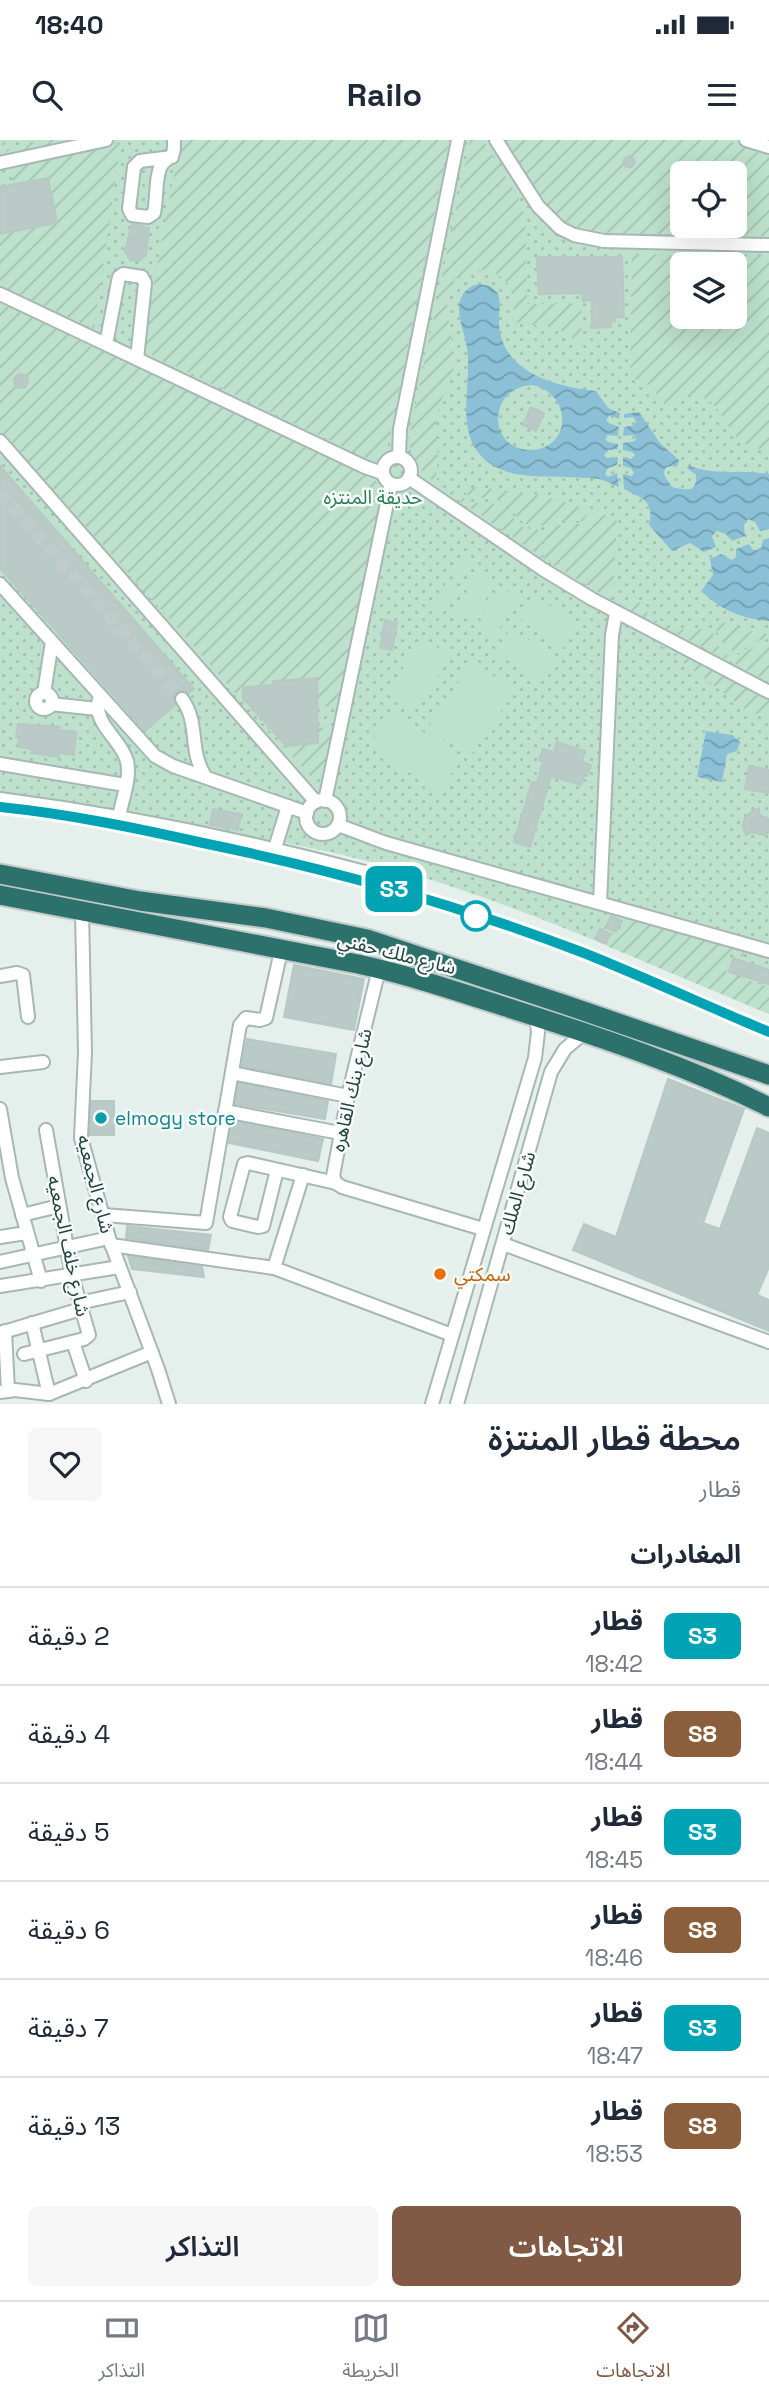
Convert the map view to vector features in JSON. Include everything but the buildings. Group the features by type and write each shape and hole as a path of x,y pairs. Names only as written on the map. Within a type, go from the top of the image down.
{"highway":[{"name":"شارع ملك حفني","path":"0,874 140,901 265,918 331,931 407,952 769,1075"},
{"name":"شارع ملك حفني","path":"0,895 379,969 584,1033 697,1074 769,1107"},
{"path":"265,918 274,930 274,938 269,944 271,949"},
{"path":"323,958 317,953 317,937 323,932 331,931"}],"street":[{"path":"0,163 106,140"},
{"path":"172,157 140,161 134,167 129,209 132,215 148,217 154,214 159,170 172,157 174,140"},
{"path":"399,457 400,429 458,140"},
{"path":"496,140 548,218 574,235 604,241 769,245"},
{"path":"746,140 769,147"},
{"path":"106,344 119,277 123,274 142,277 145,283 136,359"},
{"path":"0,295 382,473"},
{"path":"0,441 320,801 334,804 339,811 338,825 328,834 315,832 309,826 307,813"},
{"path":"399,457 406,460 411,467 409,478 399,485 391,484 385,480 382,473 387,461 399,457"},
{"path":"409,478 544,570 616,613 769,692"},
{"path":"307,813 320,801 391,484"},
{"path":"0,584 52,642 99,703 155,756 173,766 307,813"},
{"path":"600,903 612,635 616,613"},
{"path":"52,642 48,698 99,703"},
{"path":"182,699 190,712 195,756 205,776"},
{"path":"99,703 101,720 125,756 128,771 119,817"},
{"path":"0,764 125,785"},
{"path":"0,799 119,817 275,848 365,872"},
{"path":"275,848 288,806"},
{"path":"338,825 386,843 769,951"},
{"name":"شارع الجمعيه","path":"82,912 85,1061 81,1138 110,1241 168,1402"},
{"path":"104,1215 204,1224 242,1021 246,1018 267,1018 271,949"},
{"name":"شارع بنك القاهره","path":"336,1183 333,1169 340,1133 379,969"},
{"path":"0,976 17,973 23,975 28,1017"},
{"name":"شارع الملك","path":"432,1404 535,1058 538,1032 536,1017"},
{"name":"شارع الملك","path":"457,1404 551,1072 565,1049 584,1033"},
{"path":"0,1067 43,1062"},
{"path":"232,1073 348,1096"},
{"path":"0,1109 26,1233 40,1281"},
{"path":"225,1111 340,1133"},
{"name":"شارع خلف الجمعيه","path":"23,1354 85,1339 89,1335 72,1276 46,1130"},
{"path":"277,1170 263,1226 232,1221 230,1217 244,1164 277,1170 303,1175 336,1183 483,1229"},
{"path":"274,1268 303,1175"},
{"path":"22,1215 59,1206"},
{"path":"0,1237 26,1233"},
{"path":"0,1262 67,1247 110,1241 274,1268 452,1335"},
{"path":"503,1244 769,1342"},
{"path":"0,1286 119,1267"},
{"path":"466,1285 489,1292"},
{"path":"130,1292 2,1332 4,1391 43,1398 152,1352"},
{"path":"32,1323 43,1398"},
{"path":"73,1342 86,1381"},
{"path":"155,1404 168,1402"}],"green space":[{"name":"حديقة المنتزه","path":"0,140 769,140 769,1014 494,901 400,870 323,851 92,807 0,793"},
{"path":"46,140 84,140 8,157 6,150"},
{"path":"180,140 449,140 387,451 380,460 369,459 142,350"},
{"path":"470,140 483,140 518,196 525,217 527,304 581,304 582,345 562,331 546,325 514,323 509,287 495,274 476,270 458,277 447,297 454,352 453,371 436,422 438,462 435,478 442,483 440,487 419,468 408,442"},
{"path":"506,140 720,140 769,156 769,236 747,236 747,161 670,161 670,234 609,236 568,228 549,212"},
{"path":"121,142 94,329 0,285 0,234 57,223 48,178 13,184 10,167"},
{"path":"632,254 670,255 670,329 747,329 747,257 769,257 769,449 755,448 742,442 708,400 687,395 667,408 651,386 630,377"},
{"path":"0,303 375,480 381,487 383,499 338,706 317,707 316,678 273,681 273,685 243,688 243,698 286,746 317,743 318,728 334,726 321,778 311,777 0,430"},
{"path":"477,487 540,495 590,510 583,521 560,520 532,526 520,520 503,502 465,494"},
{"path":"452,490 471,501 501,506 520,525 529,529 537,528 542,550 540,556 450,494"},
{"path":"594,510 617,521 613,592 603,595 543,558 546,548 542,532 562,525 587,522"},
{"path":"464,557 473,562 460,582 451,576"},
{"path":"479,572 496,583 471,622 454,611"},
{"path":"446,583 456,589 442,610 433,604"},
{"path":"502,587 519,598 494,637 477,626"},
{"path":"533,594 578,625 563,648 518,618"},
{"path":"636,598 651,616 666,626 684,630 707,628 724,653 730,655 743,653 769,641 769,681 628,609 627,603"},
{"path":"722,622 746,631 766,633 767,638 740,650 730,650 723,644 714,626"},
{"path":"511,628 556,658 540,682 495,652"},
{"path":"423,638 451,657 415,710 388,692"},
{"path":"660,645 769,699 769,717 749,712"},
{"path":"472,662 515,690 470,757 428,728"},
{"path":"392,711 462,758 439,792 369,746"},
{"path":"626,916 745,949 743,957 730,954 726,974 769,987 769,1014 607,946 613,932 619,934"}],"water":[{"path":"476,285 490,286 498,293 500,332 505,347 524,369 551,382 596,391 608,408 620,413 619,419 610,415 606,420 619,427 618,436 607,435 605,439 618,444 618,449 608,450 604,455 607,458 618,457 617,465 608,468 605,474 608,477 617,473 619,487 598,479 515,474 494,466 480,455 468,428 467,348 459,312 463,294","holes":["532,385 555,398 561,409 560,431 554,441 544,447 531,450 517,448 507,441 500,431 500,407 506,397 517,389"]},
{"path":"639,412 660,443 679,460 678,465 667,467 664,472 672,487 686,490 693,488 696,475 687,468 690,466 709,471 769,474 769,529 760,531 755,522 748,519 744,525 745,536 732,541 726,534 717,531 712,536 716,547 704,552 690,543 672,551 649,525 650,510 645,501 624,489 623,474 632,476 634,473 631,468 623,466 623,457 631,459 635,455 623,450 623,443 635,441 636,437 623,436 624,427 635,425 636,421 633,417 624,418 624,414"},
{"path":"769,538 769,621 732,612 701,591 713,575 710,559 721,554 732,560 736,557 736,549 749,544 753,550 758,550 763,540"},
{"path":"706,731 732,735 740,742 737,751 727,754 722,782 697,777"}],"tunnel":[{"path":"0,492 182,699"}],"railway":[{"path":"0,807 42,811 125,826 310,865 377,883 585,953 769,1032"}],"train":[{"name":"S3","path":"0,807 42,811 125,826 310,865 377,883 585,954 769,1032"}],"place":[{"name":"elmogy store","path":"101,1118"},
{"name":"سمكتي","path":"440,1274"}]}
